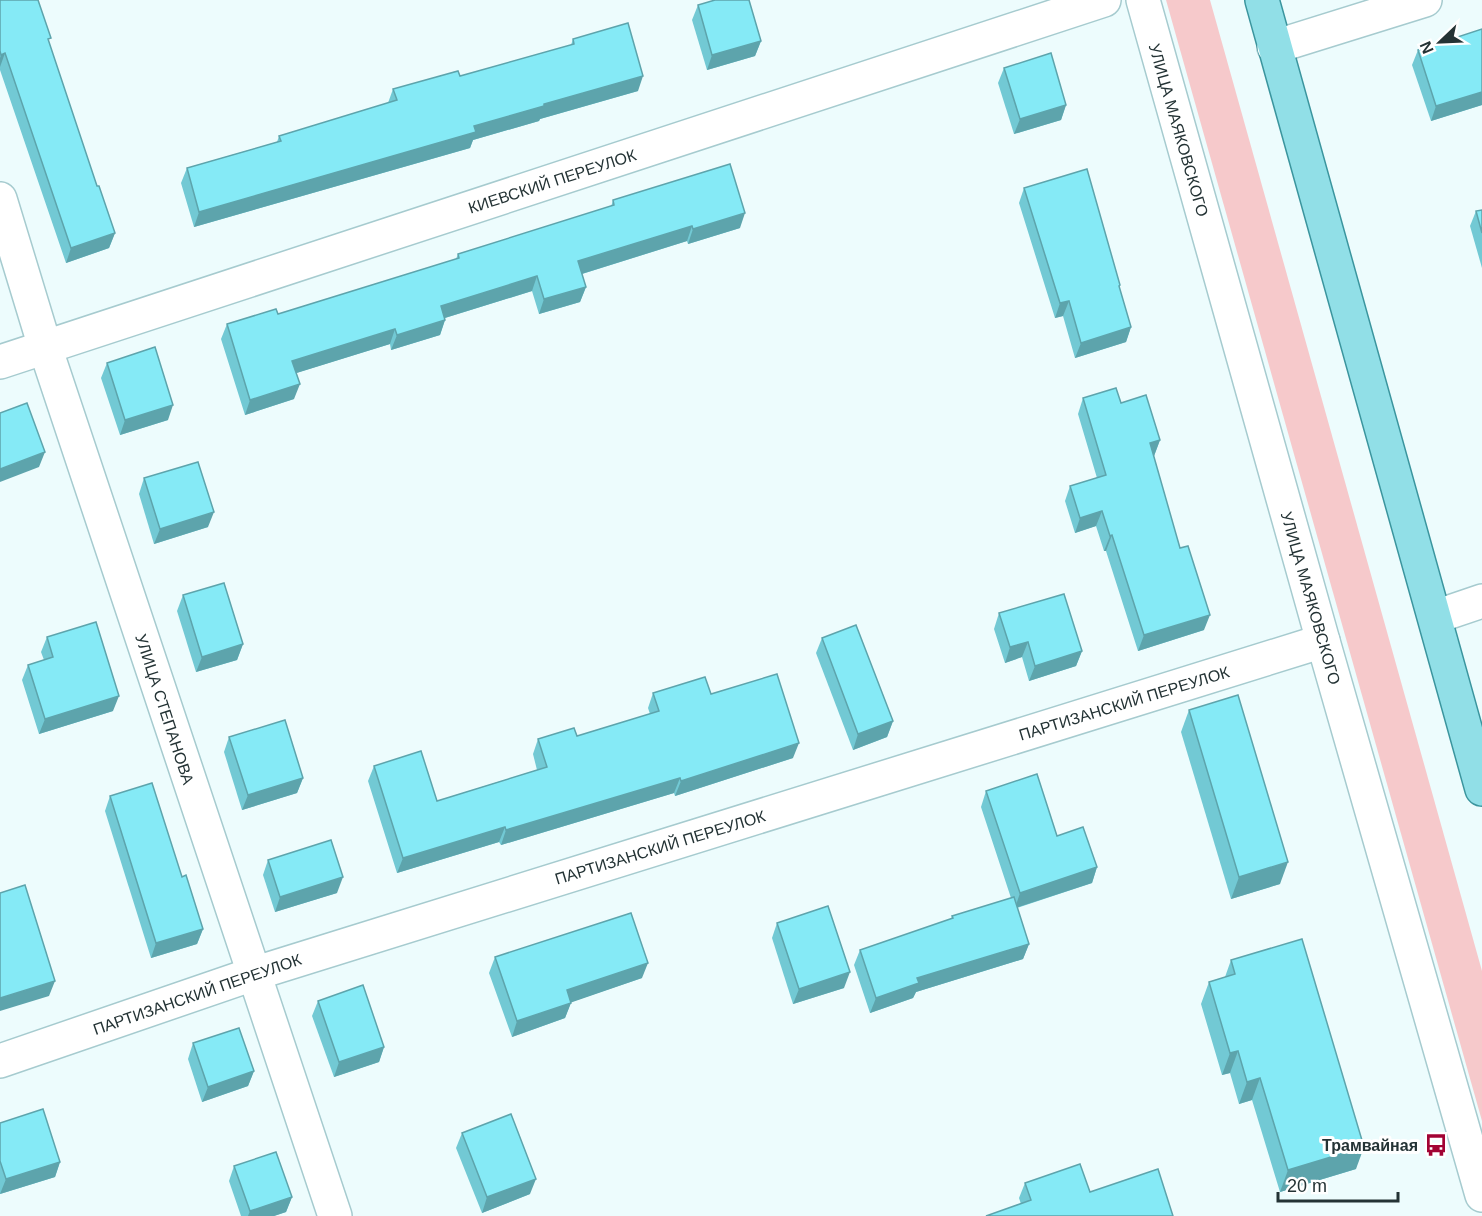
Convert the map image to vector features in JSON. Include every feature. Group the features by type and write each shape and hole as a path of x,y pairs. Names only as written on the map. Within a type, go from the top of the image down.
{"main road":[{"path":"1262,0 1482,789"}],"street":[{"name":"КИЕВСКИЙ ПЕРЕУЛОК","path":"0,362 1104,0"},
{"name":"УЛИЦА МАЯКОВСКОГО","path":"1143,0 1482,1195"},
{"path":"1274,47 1425,0"},
{"name":"УЛИЦА СТЕПАНОВА","path":"0,199 45,347 335,1216"},
{"path":"1435,617 1482,601"},
{"name":"ПАРТИЗАНСКИЙ ПЕРЕУЛОК","path":"0,1061 253,974 1323,641"}],"shaded area":[{"path":"1166,0 1210,0 1482,971 1482,1121"}],"building":[{"path":"0,0 38,0 51,38 48,39 115,233 71,248 5,53 1,55"},
{"path":"715,0 749,0 761,41 712,55 698,5"},
{"path":"628,23 643,76 474,126 476,132 199,212 187,168 281,141 279,136 397,100 393,89 458,71 460,76 574,44 573,39"},
{"path":"1482,29 1482,92 1436,106 1418,50"},
{"path":"1051,53 1066,105 1020,119 1004,68"},
{"path":"730,164 745,213 693,229 692,226 578,261 586,287 544,299 537,276 441,306 445,320 397,335 395,329 292,361 300,384 250,400 227,324 276,309 278,314 459,258 458,254 614,205 613,200"},
{"path":"1087,169 1131,327 1081,343 1069,301 1060,303 1024,188"},
{"path":"1482,210 1482,233 1476,211"},
{"path":"155,347 173,405 125,420 107,363"},
{"path":"1116,388 1121,403 1146,395 1160,440 1150,443 1180,548 1188,546 1210,615 1144,635 1102,511 1080,518 1070,486 1106,475 1083,398"},
{"path":"27,403 45,452 0,469 0,413"},
{"path":"198,462 214,512 160,529 144,478"},
{"path":"224,583 243,644 202,657 183,595"},
{"path":"1064,594 1082,651 1035,666 1028,642 1010,647 999,613"},
{"path":"96,622 119,696 45,719 28,665 53,657 47,637"},
{"path":"856,625 893,721 858,734 822,638"},
{"path":"777,674 799,743 681,781 680,778 403,858 374,766 421,751 437,801 547,767 538,739 574,728 577,736 659,711 653,693 705,677 711,694"},
{"path":"1238,695 1288,862 1239,877 1189,710"},
{"path":"285,720 303,778 248,795 229,737"},
{"path":"1037,774 1057,836 1083,827 1097,867 1020,893 986,791"},
{"path":"152,783 182,877 186,875 203,929 156,943 110,796"},
{"path":"331,840 343,877 280,897 268,860"},
{"path":"25,885 55,981 0,998 0,893"},
{"path":"1014,897 1029,944 917,978 919,983 876,998 860,950 953,918 952,916"},
{"path":"828,906 850,972 799,989 777,923"},
{"path":"631,913 648,963 567,990 571,1003 517,1021 495,957"},
{"path":"1302,939 1364,1147 1288,1170 1260,1078 1247,1082 1238,1051 1230,1053 1209,982 1235,974 1231,960"},
{"path":"363,985 384,1047 339,1062 318,1001"},
{"path":"239,1028 254,1071 208,1087 193,1043"},
{"path":"43,1109 60,1162 6,1179 0,1161 0,1123"},
{"path":"511,1114 536,1179 487,1197 462,1133"},
{"path":"276,1152 292,1197 250,1211 234,1166"},
{"path":"1080,1164 1090,1192 1158,1169 1173,1216 986,1216 1031,1200 1025,1183"}],"place":[{"name":"Трамвайная","path":"1436,1145"}]}
